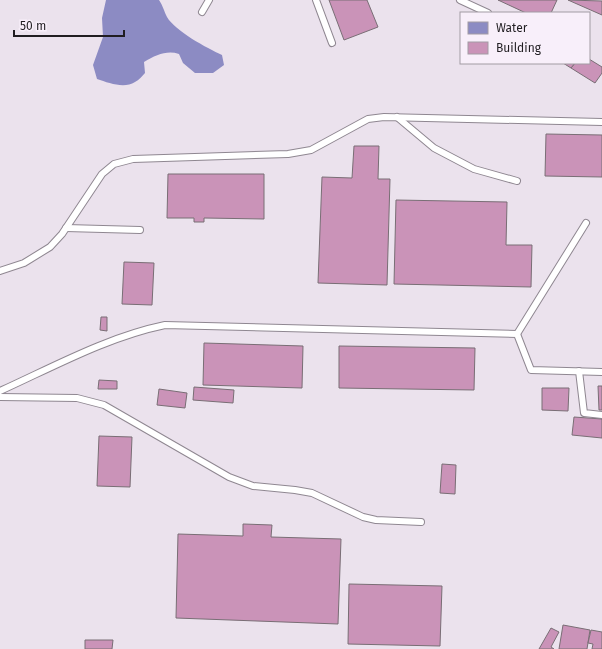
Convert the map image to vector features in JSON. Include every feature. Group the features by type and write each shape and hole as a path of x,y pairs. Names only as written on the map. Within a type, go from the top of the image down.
{"lane":[{"path":"202,12 209,0"},
{"path":"316,0 332,43"},
{"path":"460,0 486,12"},
{"path":"0,271 24,263 50,247 66,228 102,174 114,164 133,159 295,153 311,150 368,119 384,117 602,122"},
{"path":"397,117 434,148 474,169 517,181"},
{"path":"517,334 586,223"},
{"path":"66,228 140,230"},
{"path":"0,391 95,348 141,330 165,325 517,334"},
{"path":"517,334 531,370 602,372"},
{"path":"579,372 584,413 602,415"},
{"path":"0,397 77,398 104,405 228,477 253,486 312,493 364,517 376,520 421,522"}],"water":[{"path":"106,0 159,0 167,17 177,28 192,39 222,55 224,65 213,73 195,73 183,63 179,54 166,53 157,55 144,62 145,73 131,84 116,85 97,79 93,65 103,37 102,18"}],"building":[{"path":"329,0 367,0 378,27 344,40"},
{"path":"498,0 557,0 551,12 524,12"},
{"path":"568,0 602,1 602,15"},
{"path":"590,60 602,67 602,73 595,83 571,68 574,64 590,64"},
{"path":"565,64 574,64 571,68"},
{"path":"546,134 602,135 602,177 545,176"},
{"path":"354,146 379,146 378,179 390,179 387,285 318,283 322,177 352,178"},
{"path":"168,174 264,174 264,219 204,218 204,222 194,222 194,218 167,218"},
{"path":"396,200 507,202 506,245 532,245 531,287 394,284"},
{"path":"124,262 154,263 152,305 122,304"},
{"path":"101,317 107,317 107,331 100,330"},
{"path":"204,343 303,346 302,388 203,385"},
{"path":"339,346 475,348 474,390 339,388"},
{"path":"99,380 117,381 117,389 98,389"},
{"path":"598,386 602,386 602,410 599,410"},
{"path":"194,387 234,390 233,403 193,400"},
{"path":"542,388 569,388 568,411 542,410"},
{"path":"159,389 187,393 185,408 157,405"},
{"path":"574,417 602,419 602,438 572,435"},
{"path":"99,436 132,437 130,487 97,486"},
{"path":"442,464 456,465 455,494 440,493"},
{"path":"243,524 272,525 271,537 341,539 338,624 176,618 178,534 243,536"},
{"path":"349,584 442,586 440,646 348,644"},
{"path":"563,625 590,630 587,649 559,649"},
{"path":"551,628 559,632 551,647 554,649 539,649"},
{"path":"591,630 602,632 602,649 592,649 593,644 588,643"},
{"path":"85,640 113,640 112,649 85,649"}]}
